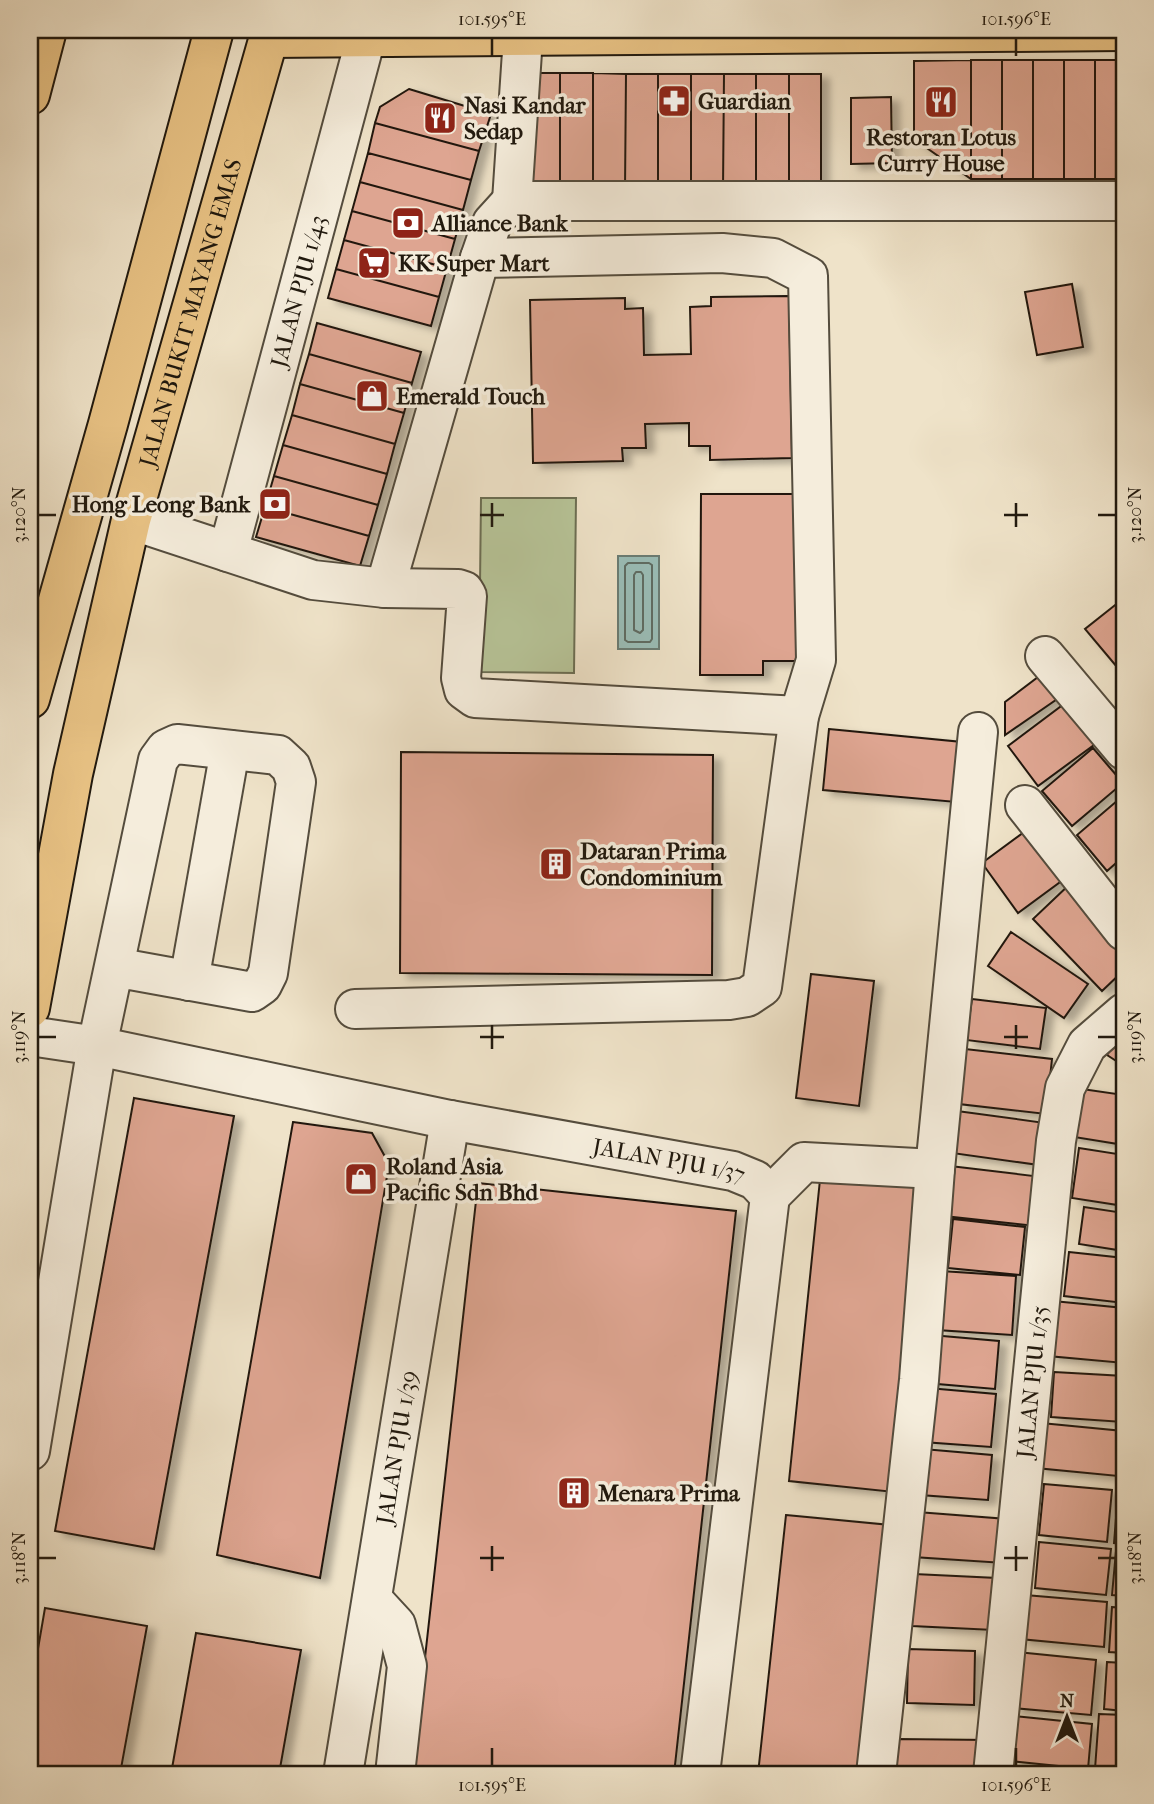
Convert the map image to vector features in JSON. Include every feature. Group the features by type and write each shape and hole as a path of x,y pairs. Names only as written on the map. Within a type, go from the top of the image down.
{"main road":[{"path":"30,95 47,30"},
{"path":"30,699 108,424 214,30"},
{"path":"270,34 523,37 1124,31"},
{"name":"JALAN BUKIT MAYANG EMAS","path":"30,1008 73,774 131,520 270,34"},
{"path":"30,706 67,639 98,550 113,531 131,520 118,504 110,480 108,424"}],"street":[{"name":"JALAN PJU 1/43","path":"228,552 367,34"},
{"path":"385,588 480,257 492,223 512,201 523,37"},
{"path":"512,201 1124,201"},
{"path":"355,1009 729,1000 747,997 762,987 799,716 816,660 808,276 774,257 722,253 480,257"},
{"path":"131,520 313,580 385,588 464,591 467,596 461,678 464,690 475,698 799,716"},
{"path":"1045,656 1124,750"},
{"path":"876,1774 919,1381 935,1169 978,732"},
{"path":"30,1451 97,1046 158,760 166,749 177,744 278,755 290,766 296,782 268,973 262,985 252,992 114,967"},
{"path":"189,981 230,750"},
{"path":"1025,805 1124,932"},
{"name":"JALAN PJU 1/35","path":"993,1774 1056,1141 1065,1088 1087,1045 1124,1013"},
{"name":"JALAN PJU 1/37","path":"30,1036 97,1046 450,1120 733,1171 755,1180 770,1196 700,1774"},
{"name":"JALAN PJU 1/39","path":"343,1774 450,1120"},
{"path":"770,1196 804,1162 935,1169"},
{"path":"372,1599 397,1625 407,1666 395,1774"}],"green space":[{"path":"481,498 576,498 574,673 479,672"}],"water":[{"path":"618,556 659,556 659,649 618,649"}],"building":[{"path":"971,60 971,179 914,139 914,61"},
{"path":"971,60 1002,60 1002,179 971,179"},
{"path":"1002,60 1033,60 1033,179 1002,179"},
{"path":"1033,60 1064,60 1064,179 1033,179"},
{"path":"1064,60 1095,60 1095,179 1064,179"},
{"path":"1095,60 1124,60 1124,179 1095,179"},
{"path":"528,73 560,73 560,190 527,189"},
{"path":"560,73 593,73 593,190 560,190"},
{"path":"593,73 626,74 625,190 593,190"},
{"path":"626,74 658,74 658,190 625,190"},
{"path":"658,74 691,74 691,190 658,190"},
{"path":"691,74 724,74 723,190 691,190"},
{"path":"724,74 756,74 756,190 723,190"},
{"path":"756,74 789,74 789,190 756,190"},
{"path":"789,74 821,74 821,190 789,190"},
{"path":"409,89 491,114 479,151 375,123 380,107"},
{"path":"891,97 892,163 851,164 851,98"},
{"path":"375,123 479,151 471,180 368,153"},
{"path":"368,153 471,180 463,210 360,182"},
{"path":"360,182 463,210 455,239 352,211"},
{"path":"352,211 455,239 447,268 344,240"},
{"path":"344,240 447,268 439,297 336,269"},
{"path":"336,269 439,297 431,326 328,298"},
{"path":"1072,284 1083,347 1037,355 1025,292"},
{"path":"789,296 792,458 710,460 710,446 689,446 689,423 645,424 646,448 622,448 623,461 533,463 530,300 625,298 625,309 643,308 644,355 691,354 690,307 711,306 711,297"},
{"path":"317,323 421,352 412,383 309,354"},
{"path":"309,354 412,383 404,413 300,384"},
{"path":"300,384 404,413 395,444 292,415"},
{"path":"292,415 395,444 387,474 283,445"},
{"path":"283,445 387,474 378,505 274,476"},
{"path":"274,476 378,505 369,536 265,507"},
{"path":"701,494 798,494 797,661 763,661 763,675 700,675"},
{"path":"265,507 369,536 360,566 256,537"},
{"path":"1124,598 1124,661 1117,667 1085,629"},
{"path":"1046,671 1063,695 1005,735 1005,702"},
{"path":"1068,701 1098,742 1038,786 1008,746"},
{"path":"829,729 962,742 956,802 823,790"},
{"path":"1093,748 1123,783 1072,826 1042,791"},
{"name":"Dataran Prima Condominium","path":"401,752 713,755 712,975 400,973"},
{"path":"1124,795 1124,856 1107,871 1077,835"},
{"path":"1035,824 1071,874 1018,913 982,863"},
{"path":"1071,883 1124,939 1124,970 1102,991 1033,919"},
{"path":"1011,932 1088,984 1064,1018 988,966"},
{"path":"811,974 874,981 859,1106 796,1098"},
{"path":"972,999 1046,1008 1040,1049 966,1040"},
{"path":"1124,1029 1124,1066 1107,1055"},
{"path":"965,1049 1052,1059 1046,1114 959,1104"},
{"path":"1075,1088 1124,1095 1124,1145 1068,1136"},
{"path":"134,1098 234,1116 154,1549 55,1531"},
{"path":"957,1111 1045,1123 1039,1165 952,1153"},
{"path":"293,1122 372,1133 389,1164 320,1578 217,1555"},
{"path":"1079,1148 1124,1155 1124,1206 1072,1198"},
{"path":"950,1166 1042,1177 1036,1226 944,1216"},
{"path":"821,1170 926,1181 894,1492 789,1481"},
{"name":"Menara Prima","path":"478,1183 736,1211 674,1774 412,1774"},
{"path":"1084,1207 1124,1213 1124,1251 1079,1244"},
{"path":"953,1219 1025,1227 1020,1275 948,1268"},
{"path":"1069,1252 1124,1258 1124,1303 1064,1296"},
{"path":"941,1271 1016,1276 1012,1335 937,1330"},
{"path":"1053,1301 1124,1308 1124,1363 1048,1356"},
{"path":"931,1335 999,1341 995,1389 926,1383"},
{"path":"1054,1372 1124,1376 1123,1422 1051,1417"},
{"path":"928,1388 996,1394 991,1447 923,1442"},
{"path":"1041,1423 1123,1431 1118,1476 1036,1468"},
{"path":"923,1449 992,1455 988,1500 920,1495"},
{"path":"1044,1484 1112,1490 1107,1542 1039,1535"},
{"path":"1118,1493 1124,1494 1124,1544 1114,1543"},
{"path":"917,1512 1007,1519 1004,1563 913,1557"},
{"path":"786,1515 890,1525 863,1774 758,1774"},
{"path":"1039,1542 1111,1549 1106,1595 1035,1588"},
{"path":"1116,1551 1124,1552 1124,1596 1112,1595"},
{"path":"914,1574 997,1578 994,1630 912,1626"},
{"path":"1025,1595 1107,1602 1104,1647 1020,1639"},
{"path":"1112,1607 1124,1608 1124,1653 1109,1652"},
{"path":"45,1608 147,1626 120,1774 30,1774 30,1695"},
{"path":"196,1633 301,1650 279,1774 171,1774"},
{"path":"908,1649 975,1651 974,1705 907,1703"},
{"path":"1017,1652 1096,1660 1091,1715 1013,1708"},
{"path":"1107,1662 1124,1663 1124,1711 1104,1709"},
{"path":"1099,1714 1124,1715 1124,1771 1095,1769"},
{"path":"1014,1716 1092,1724 1088,1769 1010,1761"},
{"path":"897,1739 989,1740 989,1774 896,1774"},
{"path":"1009,1769 1070,1774 1008,1774"}],"place":[{"name":"Guardian","path":"674,101"},
{"name":"Restoran Lotus Curry House","path":"941,102"},
{"name":"Nasi Kandar Sedap","path":"440,118"},
{"name":"Alliance Bank","path":"408,223"},
{"name":"KK Super Mart","path":"374,263"},
{"name":"Emerald Touch","path":"372,396"},
{"name":"Hong Leong Bank","path":"275,504"},
{"name":"Dataran Prima Condominium","path":"556,864"},
{"name":"Roland Asia Pacific Sdn Bhd","path":"361,1179"},
{"name":"Menara Prima","path":"574,1493"}]}
